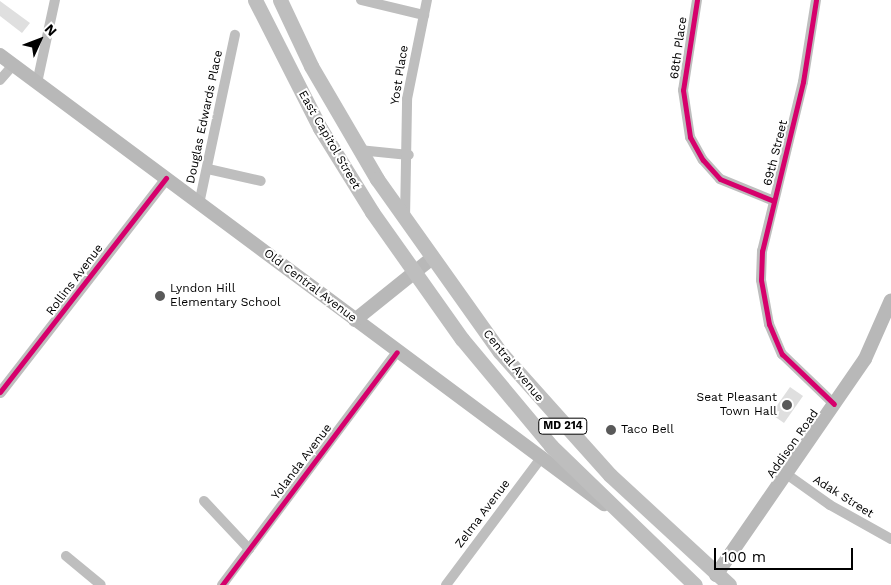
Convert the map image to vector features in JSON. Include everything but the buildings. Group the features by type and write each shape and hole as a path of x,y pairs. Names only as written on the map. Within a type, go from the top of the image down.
{"main road":[{"name":"East Capitol Street","path":"255,0 320,128 413,273"},
{"name":"East Capitol Street","path":"280,0 359,150 431,259"},
{"name":"Old Central Avenue","path":"0,55 621,516"},
{"path":"355,320 431,259"},
{"name":"Central Avenue","path":"431,259 500,352 566,430 713,580 729,585"},
{"name":"Central Avenue","path":"413,273 500,388 621,516 695,585"},
{"name":"Addison Road","path":"713,580 865,359 891,300"}],"street":[{"path":"37,83 55,0"},
{"path":"361,0 424,15"},
{"name":"Yost Place","path":"405,222 409,155 407,99 427,0"},
{"name":"68th Place","path":"696,0 683,90 690,137 703,160 720,179 774,201"},
{"name":"69th Street","path":"816,0 803,82 760,265 769,324 789,364 834,404"},
{"name":"Douglas Edwards Place","path":"199,204 208,169 235,35"},
{"path":"0,80 13,65"},
{"path":"359,150 409,155"},
{"path":"208,169 261,181"},
{"name":"Rollins Avenue","path":"0,392 166,178"},
{"name":"Yolanda Avenue","path":"222,585 398,352"},
{"name":"Zelma Avenue","path":"446,585 541,458"},
{"name":"Adak Street","path":"785,473 830,505 891,539"},
{"path":"204,501 249,549"},
{"path":"66,556 102,585"}],"cycle path":[{"path":"697,0 683,90 690,137 703,160 720,179 774,201"},
{"path":"816,0 803,82 762,251 761,280 769,324 782,354 834,404"},
{"path":"0,392 166,178"},
{"path":"222,585 397,352"}],"place":[{"name":"Lyndon Hill Elementary School","path":"160,296"},
{"name":"Seat Pleasant Town Hall","path":"787,405"},
{"name":"Taco Bell","path":"611,430"}]}
